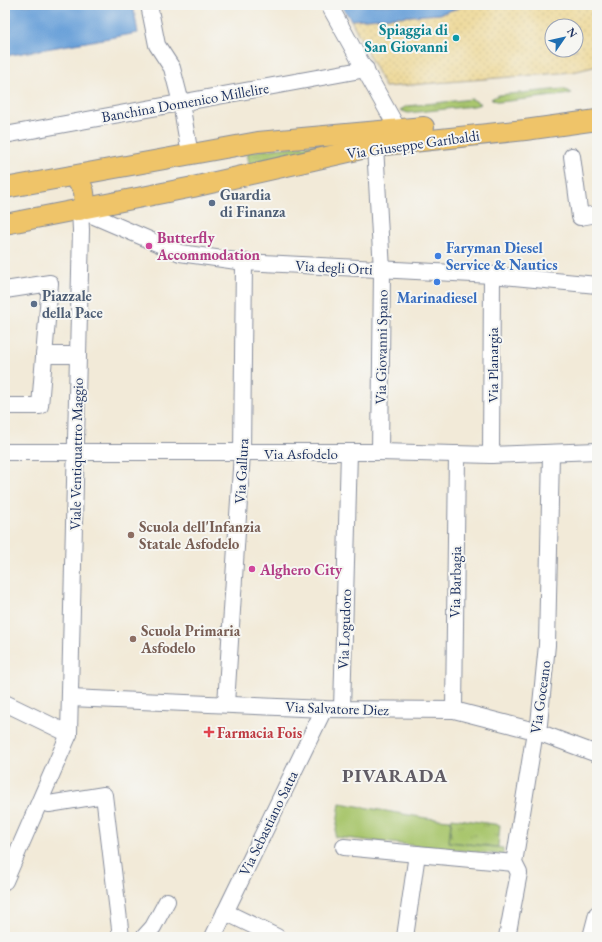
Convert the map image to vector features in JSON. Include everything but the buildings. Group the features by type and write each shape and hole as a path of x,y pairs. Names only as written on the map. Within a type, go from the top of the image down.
{"main road":[{"name":"Via Giuseppe Garibaldi","path":"5,224 188,188 346,143 398,137 597,107"},
{"name":"Via Giuseppe Garibaldi","path":"5,188 258,142 346,143 375,146 398,137 525,130 597,120"},
{"path":"188,188 191,185 192,180 189,164 185,159 191,154 200,157 197,164 202,182 207,183"},
{"path":"72,176 80,183 84,192 84,202 80,210"}],"street":[{"path":"149,5 157,46 172,68 181,103 191,154"},
{"path":"328,5 366,69 398,137"},
{"name":"Banchina Domenico Millelire","path":"5,135 366,69"},
{"name":"Via Giovanni Spano","path":"375,146 382,270 380,452"},
{"path":"572,156 580,217 597,214"},
{"name":"Via degli Orti","path":"80,210 180,253 244,262 492,275 597,285"},
{"name":"Viale Ventiquattro Maggio","path":"69,734 81,230 80,210"},
{"name":"Via Gallura","path":"226,704 242,453 244,262"},
{"name":"Via Planargia","path":"491,455 492,275"},
{"path":"5,290 50,283 40,406 5,406"},
{"path":"44,355 78,355"},
{"name":"Via Asfodelo","path":"5,452 380,452 491,455 597,452"},
{"name":"Via Logudoro","path":"342,709 349,452"},
{"name":"Via Barbagia","path":"454,710 457,454"},
{"name":"Via Goceano","path":"507,937 519,873 514,863 535,731 538,724 547,645 552,454"},
{"name":"Via Salvatore Diez","path":"70,698 324,709 454,710 535,731 597,754"},
{"path":"5,703 69,734 5,881"},
{"name":"Via Sebastiano Satta","path":"213,937 324,709"},
{"path":"40,802 49,804 104,795 121,937"},
{"path":"344,847 514,863"},
{"path":"405,937 418,854"},
{"path":"144,937 153,927 167,901"},
{"path":"225,912 277,937"},
{"path":"591,937 597,914"}],"green space":[{"path":"563,89 572,93 499,102 491,99 498,95"},
{"path":"472,99 481,104 408,113 400,110 407,106"},
{"path":"345,141 347,146 250,169 247,152"},
{"path":"340,803 426,818 451,820 449,842 503,848 503,855 335,837"},
{"path":"452,818 500,825 498,847 449,842"}],"sand":[{"name":"Spiaggia di San Giovanni","path":"467,5 597,5 597,66 573,72 385,87 351,20 440,14"}],"water":[{"path":"5,5 133,5 138,33 5,56"},
{"path":"341,5 467,5 440,14 351,20"}],"place":[{"name":"Spiaggia di San Giovanni","path":"456,38"},
{"name":"Guardia di Finanza","path":"212,203"},
{"name":"Butterfly Accommodation","path":"149,246"},
{"name":"Faryman Diesel Service & Nautics","path":"438,256"},
{"name":"Marinadiesel","path":"437,282"},
{"name":"Piazzale della Pace","path":"34,304"},
{"name":"Scuola dell'Infanzia Statale Asfodelo","path":"131,535"},
{"name":"Alghero City","path":"252,569"},
{"name":"Scuola Primaria Asfodelo","path":"133,639"},
{"name":"Farmacia Fois","path":"209,732"}],"district":[{"name":"PIVARADA","path":"395,775"}]}
